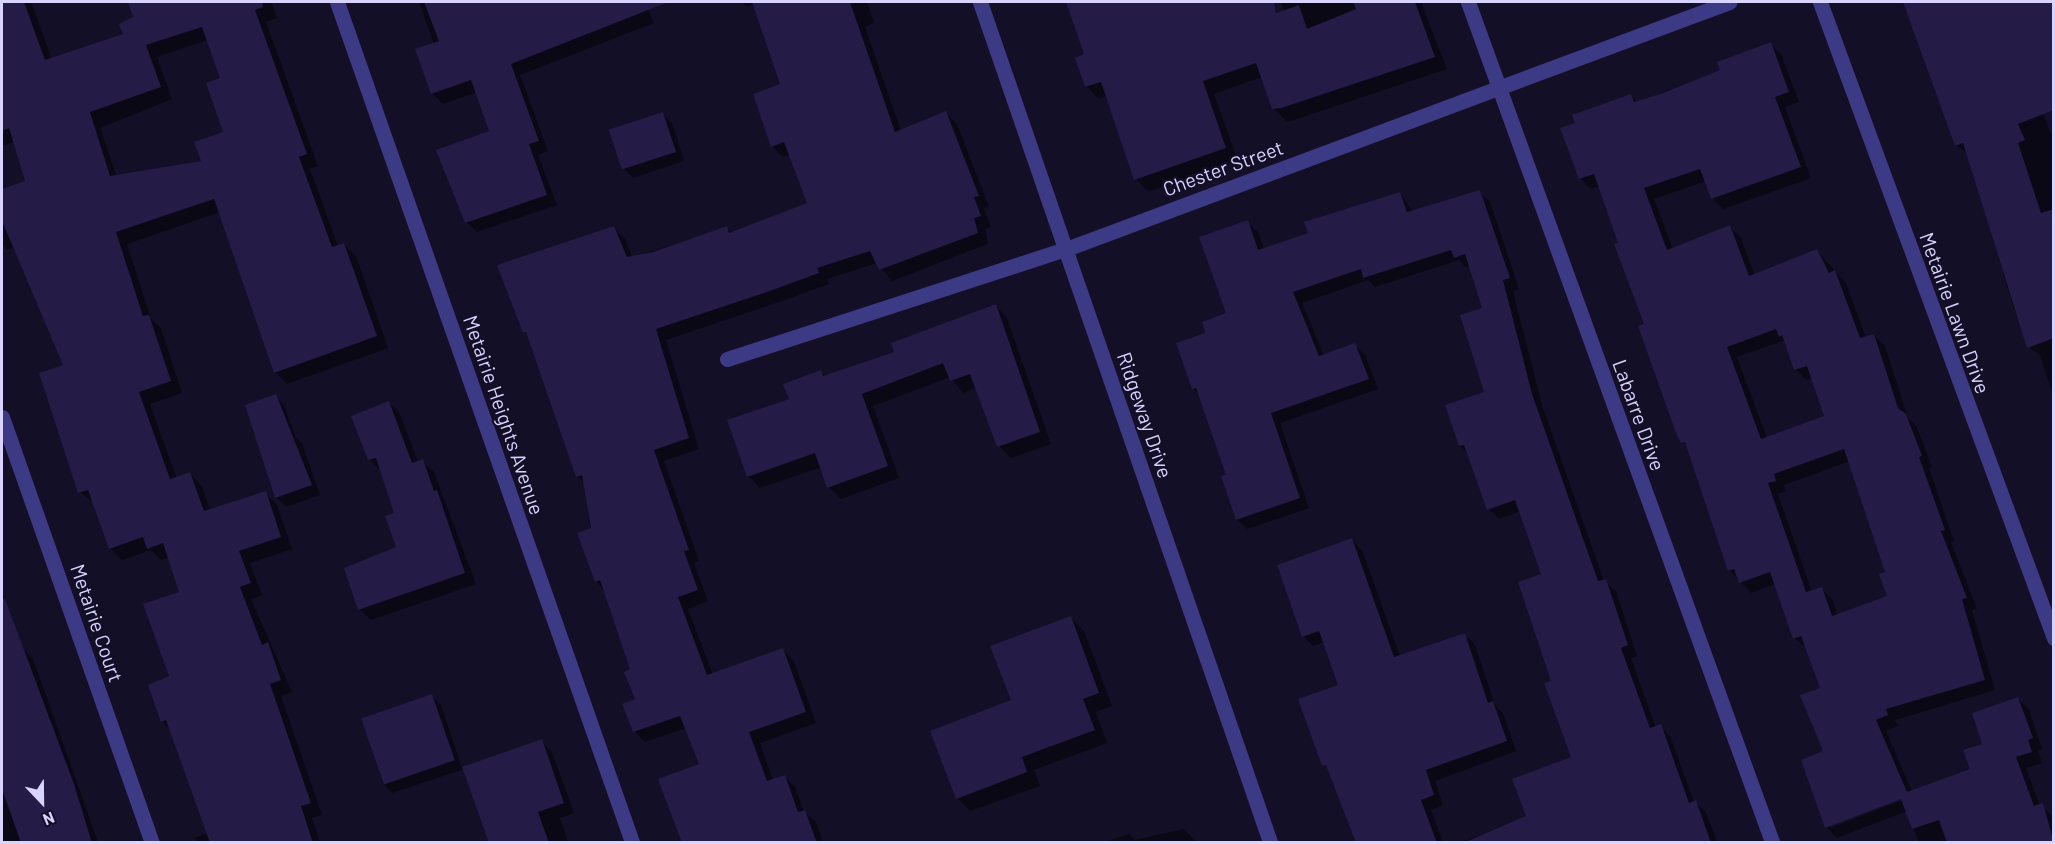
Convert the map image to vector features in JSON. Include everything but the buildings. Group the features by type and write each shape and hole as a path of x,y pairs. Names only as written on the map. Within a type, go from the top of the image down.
{"street":[{"name":"Metairie Heights Avenue","path":"337,2 632,843"},
{"name":"Ridgeway Drive","path":"980,2 1270,843"},
{"name":"Labarre Drive","path":"1468,2 1772,843"},
{"name":"Chester Street","path":"727,359 1066,249 1729,2"},
{"name":"Metairie Lawn Drive","path":"1820,2 2054,639"},
{"name":"Metairie Court","path":"2,417 152,843"}]}
